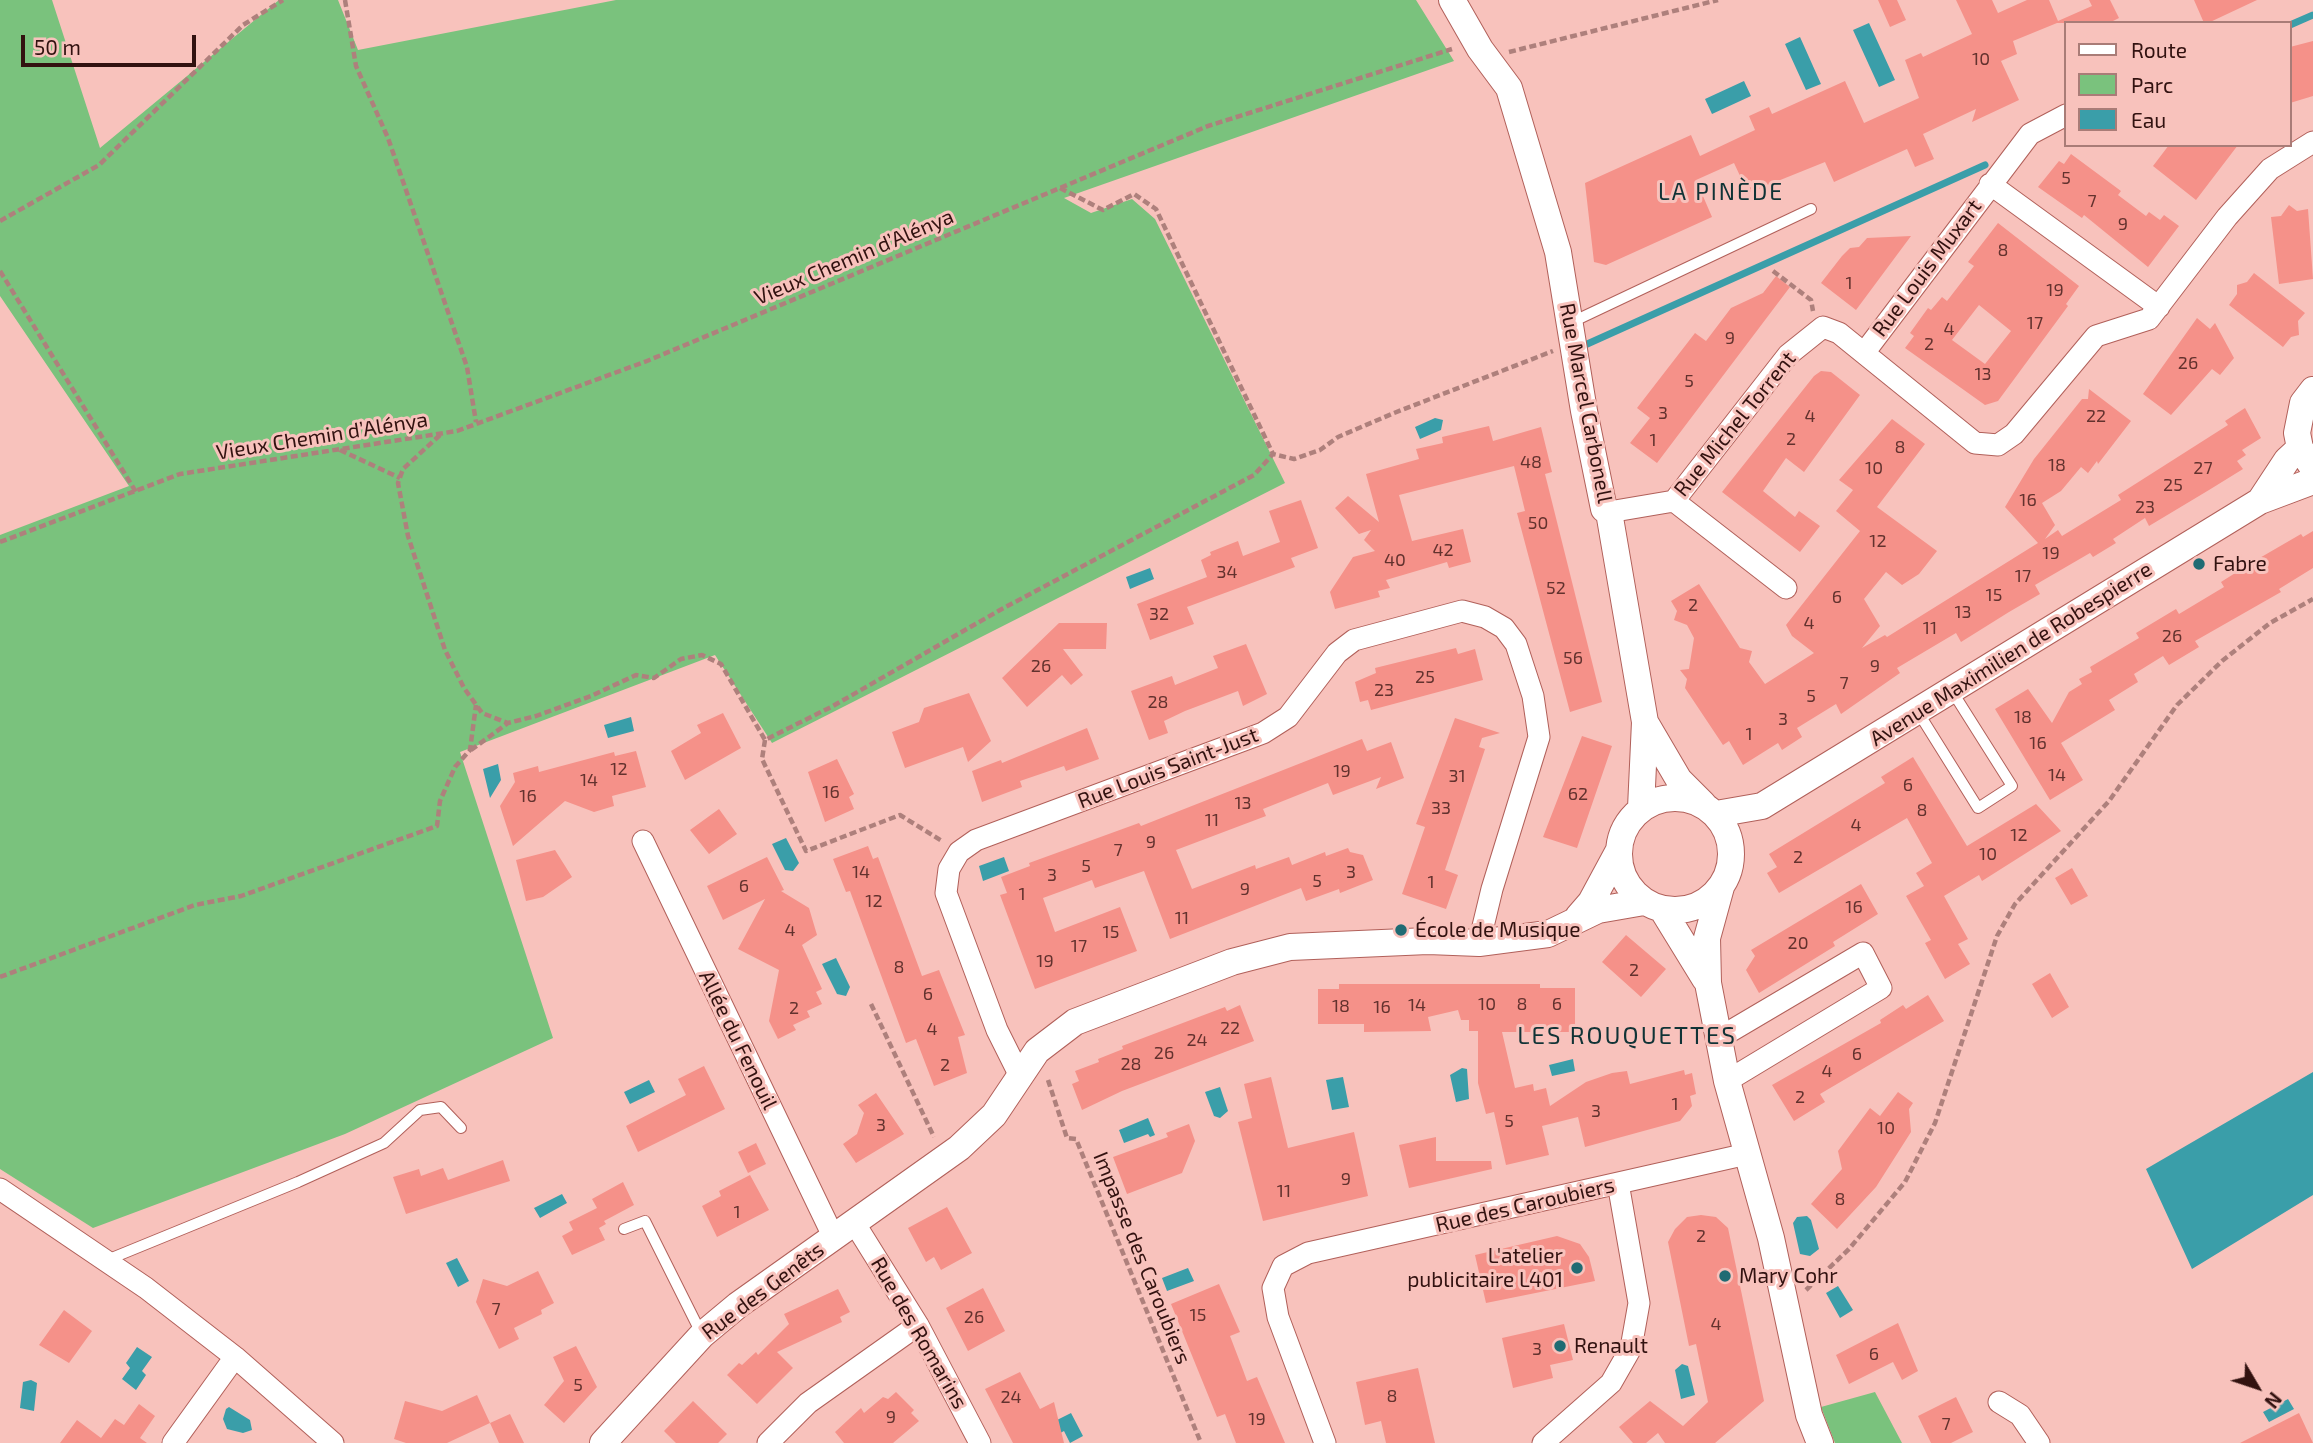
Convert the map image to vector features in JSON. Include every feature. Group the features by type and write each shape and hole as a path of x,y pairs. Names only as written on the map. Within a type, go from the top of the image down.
{"street":[{"name":"Rue Marcel Carbonell","path":"1452,0 1480,49 1509,88 1558,252 1604,509 1609,512 1645,722 1641,808"},
{"name":"Rue Louis Muxart","path":"1864,353 2029,134 2064,116"},
{"path":"1817,331 1824,327 1839,333 1975,443 1998,445 2014,434 2096,336 2149,319 2227,217 2270,169 2313,142"},
{"name":"Rue Louis Muxart","path":"1990,184 2159,307"},
{"name":"Rue Michel Torrent","path":"1609,512 1674,501 1788,355 1817,331"},
{"path":"2306,458 2298,418 2313,390"},
{"name":"Avenue Maximilien de Robespierre","path":"2260,501 2287,460 2306,458"},
{"name":"Avenue Maximilien de Robespierre","path":"1731,849 1762,806 2260,501 2313,481"},
{"path":"1674,501 1786,589"},
{"name":"Rue Louis Saint-Just","path":"960,852 976,840 1263,733 1288,717 1337,653 1354,640 1462,611 1485,617 1504,628 1516,644 1533,696 1539,737 1492,889 1479,943"},
{"name":"Rue Marcel Carbonell","path":"1645,722 1679,780 1710,809"},
{"path":"1578,917 1591,902 1618,852 1629,820 1641,808 1671,797 1710,809 1729,836 1731,862 1707,938 1708,983 1727,1081 1771,1238 1809,1415 1820,1443"},
{"name":"Avenue Maximilien de Robespierre","path":"1710,809 1762,806"},
{"name":"Allée du Fenouil","path":"643,841 845,1231"},
{"path":"960,852 949,869 946,893 997,1030 1021,1078"},
{"path":"1618,852 1626,880 1682,936 1708,983"},
{"path":"1578,917 1598,910 1653,905 1695,907 1721,887"},
{"name":"Rue des Genêts","path":"604,1443 702,1335 738,1305 944,1161 994,1115 1037,1051 1062,1029 1232,961 1290,947 1428,941 1479,943 1548,934 1578,917"},
{"path":"1719,1038 1863,953 1881,988 1727,1081"},
{"name":"Rue des Caroubiers","path":"1325,1443 1278,1317 1273,1288 1283,1266 1308,1253 1747,1154"},
{"path":"1543,1443 1611,1382 1631,1348 1639,1303 1618,1183"},
{"path":"0,1189 107,1261 235,1357 333,1443"},
{"name":"Rue des Romarins","path":"845,1231 918,1325 981,1443"},
{"path":"768,1443 808,1403 918,1325"},
{"path":"173,1443 235,1357"},
{"path":"1999,1402 2020,1415 2039,1443"}],"lane":[{"path":"1571,333 1811,209"},
{"path":"1918,712 1978,808 2012,786 1952,691"},
{"path":"107,1261 298,1182 384,1143 420,1110 441,1107 461,1128"},
{"path":"624,1229 645,1221 702,1335"}],"path":[{"path":"0,221 99,165 243,25 283,0"},
{"path":"345,0 356,66 387,138 467,367 476,422"},
{"name":"Vieux Chemin d’Alénya","path":"0,542 180,474 441,433 476,422 647,361 1208,126 1451,49 1480,49 1505,53 1718,0"},
{"path":"1060,188 1102,209 1133,194 1156,209 1273,454"},
{"path":"0,271 136,492"},
{"path":"1773,271 1811,300 1817,331"},
{"path":"1273,454 1294,459 1320,450 1338,437 1571,333"},
{"path":"441,433 403,469 398,483 408,536 446,650 482,713 508,723"},
{"path":"340,450 400,478"},
{"path":"765,740 833,706 1000,610 1254,475 1273,454"},
{"path":"1784,1303 1801,1295 1849,1249 1905,1182 1935,1123 1997,936 2015,904 2109,801 2177,705 2222,661 2270,623 2313,599"},
{"path":"0,977 195,905 241,896 437,826 440,801 455,767 470,750 508,723 591,696 636,676 654,678 681,659 702,655 721,664 765,740 762,759 806,851 900,815 960,852"},
{"path":"470,750 476,705"},
{"path":"871,1004 944,1161"},
{"name":"Impasse des Caroubiers","path":"1037,1051 1067,1138 1076,1139 1201,1443"}],"green space":[{"path":"0,0 52,0 100,148 279,0 338,0 358,50 616,0 1416,0 1454,61 1064,198 1091,213 1132,199 1155,219 1285,483 772,743 715,655 460,752 553,1038 345,1134 93,1228 0,1169 0,535 129,486 0,296"},
{"path":"1875,1392 1902,1443 1835,1443 1821,1407"}],"water":[{"path":"1869,23 1895,80 1879,87 1853,30"},
{"path":"1800,37 1821,84 1806,90 1785,44"},
{"path":"1744,81 1751,96 1712,114 1705,99"},
{"path":"1435,418 1443,420 1441,430 1420,439 1415,427"},
{"path":"1150,568 1154,579 1130,589 1126,577"},
{"path":"631,717 634,731 608,738 604,725"},
{"path":"498,764 501,780 490,798 483,769"},
{"path":"786,838 799,863 793,871 785,870 772,844"},
{"path":"1004,857 1009,871 983,881 979,866"},
{"path":"836,958 850,987 846,996 837,994 822,964"},
{"path":"1573,1059 1575,1071 1552,1076 1549,1065"},
{"path":"1462,1068 1467,1069 1469,1099 1456,1102 1450,1075"},
{"path":"2313,1072 2313,1195 2192,1269 2146,1169"},
{"path":"1343,1077 1349,1107 1332,1110 1326,1080"},
{"path":"649,1080 655,1092 630,1104 624,1092"},
{"path":"1220,1087 1228,1111 1220,1118 1214,1116 1205,1092"},
{"path":"1148,1118 1155,1135 1150,1137 1148,1134 1124,1143 1119,1130"},
{"path":"562,1194 567,1203 540,1218 534,1208"},
{"path":"1807,1216 1811,1220 1819,1249 1810,1256 1800,1254 1793,1223 1797,1217"},
{"path":"457,1258 469,1281 458,1287 446,1263"},
{"path":"1188,1268 1194,1281 1167,1291 1162,1278"},
{"path":"1838,1286 1853,1310 1840,1318 1826,1293"},
{"path":"137,1347 152,1357 142,1371 146,1375 136,1390 122,1379 130,1368 126,1363"},
{"path":"1682,1364 1688,1366 1695,1395 1681,1399 1675,1370"},
{"path":"31,1380 37,1383 34,1411 20,1408 23,1382"},
{"path":"2288,1399 2294,1409 2269,1422 2263,1412"},
{"path":"229,1407 250,1420 252,1430 243,1433 227,1429 223,1419"},
{"path":"1071,1413 1083,1436 1070,1443 1064,1431 1051,1438 1045,1426"}],"building":[{"path":"1878,0 1897,0 1906,20 1890,27"},
{"path":"1956,0 1992,0 1998,13 2027,0 2049,0 2058,21 2092,6 2089,0 2110,0 2119,18 2113,21 2064,21 2013,41 2017,54 2001,61 2019,100 1972,122 1976,109 1923,134 1934,159 1915,167 1907,149 1834,182 1825,162 1748,193 1734,163 1696,180 1712,217 1606,265 1594,262 1585,183 1691,135 1700,156 1755,130 1749,116 1769,107 1772,114 1845,81 1864,123 1919,98 1905,60 1921,53 1923,57 1972,34"},
{"path":"2194,0 2257,0 2212,21 2203,21"},
{"path":"2313,41 2313,96 2292,102 2292,46"},
{"path":"2167,147 2236,147 2196,200 2153,166"},
{"path":"2071,154 2121,191 2118,195 2146,216 2149,212 2160,220 2164,215 2179,226 2148,267 2084,215 2082,218 2038,187 2059,161 2064,164"},
{"path":"2289,205 2297,211 2308,209 2313,279 2279,284 2271,217 2281,216"},
{"path":"1998,223 2079,286 2066,304 2068,306 1998,401 1985,405 1905,348 1914,336 1910,333 1928,308 1931,310 1942,297 1947,301 1974,266 1968,262","holes":["1979,305 2011,331 1985,364 1952,340"]},
{"path":"1911,236 1856,310 1821,283 1850,248 1859,247 1867,238"},
{"path":"2254,273 2305,313 2298,321 2299,335 2291,337 2283,347 2229,305 2237,294 2237,285 2247,282"},
{"path":"1776,276 1790,287 1657,463 1630,443 1650,418 1637,408 1695,333 1706,341 1731,308 1763,293"},
{"path":"2197,318 2210,329 2215,323 2234,358 2220,375 2212,369 2171,415 2143,394"},
{"path":"1821,371 1831,372 1860,395 1804,472 1786,458 1763,491 1795,517 1799,511 1820,526 1800,552 1722,492 1814,376"},
{"path":"2089,389 2131,421 2098,464 2097,461 2088,473 2081,467 2061,491 2042,503 2055,525 2045,539 2058,530 2062,536 2121,500 2118,495 2228,425 2225,421 2245,408 2261,438 2242,450 2246,455 2237,461 2243,469 2149,526 2145,518 2113,539 2116,543 2093,557 2090,553 2035,585 2040,594 1961,642 1956,633 1897,668 1900,673 1841,714 1836,704 1797,728 1802,737 1782,750 1778,743 1743,765 1729,741 1723,745 1685,688 1687,679 1680,670 1689,669 1694,638 1687,625 1674,620 1677,611 1671,601 1699,584 1740,648 1752,651 1749,662 1765,684 1814,653 1792,636 1786,625 1860,531 1836,511 1853,490 1839,480 1892,419 1925,444 1877,507 1937,551 1919,574 1902,585 1886,572 1864,599 1880,626 1862,648 1885,635 1887,637 2038,543 2005,507 2034,459 2082,399 2088,399"},
{"path":"1489,426 1493,441 1541,427 1552,472 1545,474 1602,702 1570,712 1517,513 1525,511 1514,466 1399,495 1412,541 1463,529 1471,562 1449,568 1447,562 1386,580 1390,588 1378,591 1380,597 1335,609 1330,592 1353,557 1375,551 1364,540 1371,530 1359,534 1335,508 1348,496 1379,522 1366,474 1419,459 1416,449 1443,443 1442,437"},
{"path":"1301,500 1318,548 1291,558 1295,567 1187,607 1194,624 1150,640 1137,604 1207,577 1201,560 1211,555 1210,552 1238,541 1243,556 1280,542 1269,511"},
{"path":"2313,531 2313,568 2279,589 2281,592 2195,641 2199,647 2169,665 2163,656 2134,674 2138,682 2109,700 2115,710 2061,743 2083,780 2050,800 1995,709 2028,689 2052,723 2069,692 2082,684 2079,679 2092,672 2090,667 2139,638 2136,633 2176,609 2179,614 2224,587 2221,582 2251,563 2301,534 2303,537"},
{"path":"1059,623 1107,623 1106,649 1063,649 1083,675 1071,685 1062,675 1027,707 1002,678"},
{"path":"1246,644 1267,694 1243,706 1238,691 1185,711 1164,721 1168,733 1149,740 1131,691 1172,676 1175,685 1218,668 1213,656"},
{"path":"1456,648 1458,654 1475,649 1483,680 1371,710 1368,700 1360,702 1355,682 1376,673 1375,668"},
{"path":"969,693 991,741 968,762 963,747 905,768 892,732 919,722 924,708"},
{"path":"723,713 741,748 685,780 671,751 701,733 697,725"},
{"path":"1455,718 1500,733 1482,738 1479,747 1485,749 1445,870 1458,875 1446,909 1402,894 1425,827 1416,824"},
{"path":"1087,728 1099,759 1066,771 1064,766 1020,781 1022,787 982,802 972,771 1001,760 1002,763"},
{"path":"1582,736 1612,746 1577,848 1543,837"},
{"path":"1362,739 1367,751 1391,742 1404,778 1376,789 1381,777 1333,795 1328,783 1263,809 1266,816 1176,850 1192,889 1255,865 1256,869 1289,857 1292,865 1325,852 1326,856 1348,848 1350,852 1363,855 1373,880 1340,893 1339,889 1306,901 1301,888 1170,939 1144,871 1095,888 1092,880 1043,898 1055,932 1120,907 1137,951 1035,989 1000,895 1007,893 1001,877 1030,866 1029,863 1139,823 1141,826"},
{"path":"636,751 646,787 612,796 614,806 594,812 565,801 513,846 500,806 515,782 513,773 538,766 539,772 614,752 615,756"},
{"path":"1913,757 1967,846 2036,804 2061,831 1982,881 1979,875 1944,896 1968,939 1958,944 1970,964 1945,979 1925,943 1931,940 1906,896 1924,886 1916,873 1932,863 1907,818 1779,893 1767,873 1777,867 1769,854 1885,783 1881,777"},
{"path":"837,759 854,794 849,797 854,809 825,822 808,772"},
{"path":"719,809 737,834 709,854 690,830"},
{"path":"868,846 873,859 878,857 922,976 939,970 965,1035 958,1037 967,1073 934,1086 916,1039 906,1043 850,891 846,892 833,859"},
{"path":"555,850 572,877 543,897 526,901 516,860"},
{"path":"767,857 784,890 781,891 809,908 817,935 802,945 822,989 816,992 822,1004 807,1011 810,1017 793,1025 796,1030 778,1039 769,1021 779,970 738,949 765,899 723,920 707,886"},
{"path":"2072,868 2088,896 2071,905 2055,878"},
{"path":"1861,884 1878,914 1833,942 1835,946 1759,993 1746,970 1755,956 1751,950"},
{"path":"1626,935 1666,969 1641,997 1602,962"},
{"path":"2050,973 2069,1007 2052,1018 2032,984"},
{"path":"1339,984 1540,984 1540,988 1575,988 1575,1032 1502,1032 1515,1088 1533,1084 1534,1091 1546,1088 1550,1106 1586,1082 1612,1073 1627,1071 1630,1084 1684,1070 1685,1075 1692,1073 1696,1094 1690,1096 1692,1106 1680,1121 1585,1147 1578,1117 1542,1126 1549,1155 1506,1165 1494,1112 1486,1114 1478,1083 1478,1031 1469,1031 1469,1020 1461,1020 1458,1010 1428,1017 1431,1031 1364,1032 1364,1024 1318,1024 1318,989 1339,989"},
{"path":"1928,995 1944,1021 1820,1094 1825,1102 1794,1121 1772,1085 1881,1023 1880,1020 1903,1005 1906,1009"},
{"path":"1240,1005 1254,1041 1122,1091 1082,1110 1072,1084 1079,1081 1075,1071 1099,1062 1098,1059 1123,1049 1122,1046 1225,1007 1227,1011"},
{"path":"704,1066 725,1109 638,1152 626,1126 686,1095 678,1079"},
{"path":"1271,1077 1288,1148 1354,1132 1368,1196 1263,1221 1238,1122 1252,1118 1244,1084"},
{"path":"1898,1092 1913,1103 1909,1109 1911,1132 1876,1187 1837,1229 1811,1204 1842,1169 1838,1151 1870,1108 1880,1116"},
{"path":"876,1093 904,1134 856,1163 843,1144 857,1134 864,1113 858,1105"},
{"path":"1189,1124 1195,1141 1182,1173 1127,1194 1113,1157 1168,1137 1166,1133"},
{"path":"1436,1137 1436,1161 1491,1161 1492,1169 1409,1188 1399,1145"},
{"path":"756,1143 766,1164 748,1173 738,1152"},
{"path":"503,1160 510,1181 406,1214 393,1177 419,1169 421,1176 443,1168 448,1180"},
{"path":"750,1175 769,1210 717,1237 702,1206 721,1196 719,1191"},
{"path":"623,1182 634,1205 604,1221 606,1224 599,1228 605,1240 572,1255 562,1236 573,1230 569,1222 597,1208 592,1199"},
{"path":"947,1207 972,1253 941,1270 934,1257 926,1262 908,1228"},
{"path":"1687,1217 1716,1217 1728,1228 1764,1401 1715,1443 1665,1443 1658,1433 1646,1443 1633,1443 1619,1427 1650,1401 1683,1426 1708,1402 1696,1344 1689,1346 1668,1242 1675,1229"},
{"path":"1557,1236 1580,1244 1589,1257 1595,1281 1486,1303 1475,1255"},
{"path":"538,1271 554,1303 541,1310 542,1314 514,1328 519,1339 499,1349 476,1302 483,1279 507,1286"},
{"path":"1219,1284 1240,1332 1230,1336 1247,1381 1257,1377 1285,1443 1236,1443 1225,1414 1217,1417 1171,1304"},
{"path":"983,1288 1005,1331 968,1351 946,1308"},
{"path":"838,1289 850,1312 840,1317 842,1322 777,1352 793,1368 757,1404 727,1375 756,1352 758,1355 789,1324 784,1314"},
{"path":"64,1310 92,1331 69,1363 39,1345"},
{"path":"1898,1323 1918,1371 1902,1380 1893,1362 1849,1384 1836,1355"},
{"path":"1564,1324 1573,1360 1550,1365 1553,1378 1513,1388 1502,1338"},
{"path":"576,1346 597,1387 564,1423 544,1405 564,1381 553,1357"},
{"path":"1418,1368 1435,1443 1386,1443 1381,1421 1365,1425 1356,1382"},
{"path":"1020,1372 1040,1409 1054,1402 1064,1443 1013,1443 985,1389"},
{"path":"896,1392 914,1410 911,1413 919,1421 893,1443 844,1443 835,1432 861,1408 864,1413 883,1397 888,1399"},
{"path":"477,1395 490,1423 447,1443 406,1443 394,1439 405,1401 442,1411"},
{"path":"1956,1397 1973,1432 1951,1443 1931,1443 1918,1416"},
{"path":"693,1401 727,1434 718,1443 676,1443 664,1431"},
{"path":"139,1404 155,1416 140,1438 147,1443 60,1443 77,1420 101,1438 115,1419 124,1425"},
{"path":"2299,1413 2313,1443 2240,1443"},
{"path":"510,1414 524,1443 499,1443 490,1423"}],"waterway":[{"path":"2292,24 2313,15"},
{"path":"1585,345 1985,165"}],"place":[{"name":"Fabre","path":"2199,564"},
{"name":"École de Musique","path":"1401,930"},
{"name":"L'atelier publicitaire L401","path":"1577,1268"},
{"name":"Mary Cohr","path":"1725,1276"},
{"name":"Renault","path":"1560,1346"}],"district":[{"name":"LA PINÈDE","path":"1721,192"},
{"name":"LES ROUQUETTES","path":"1627,1036"}]}
